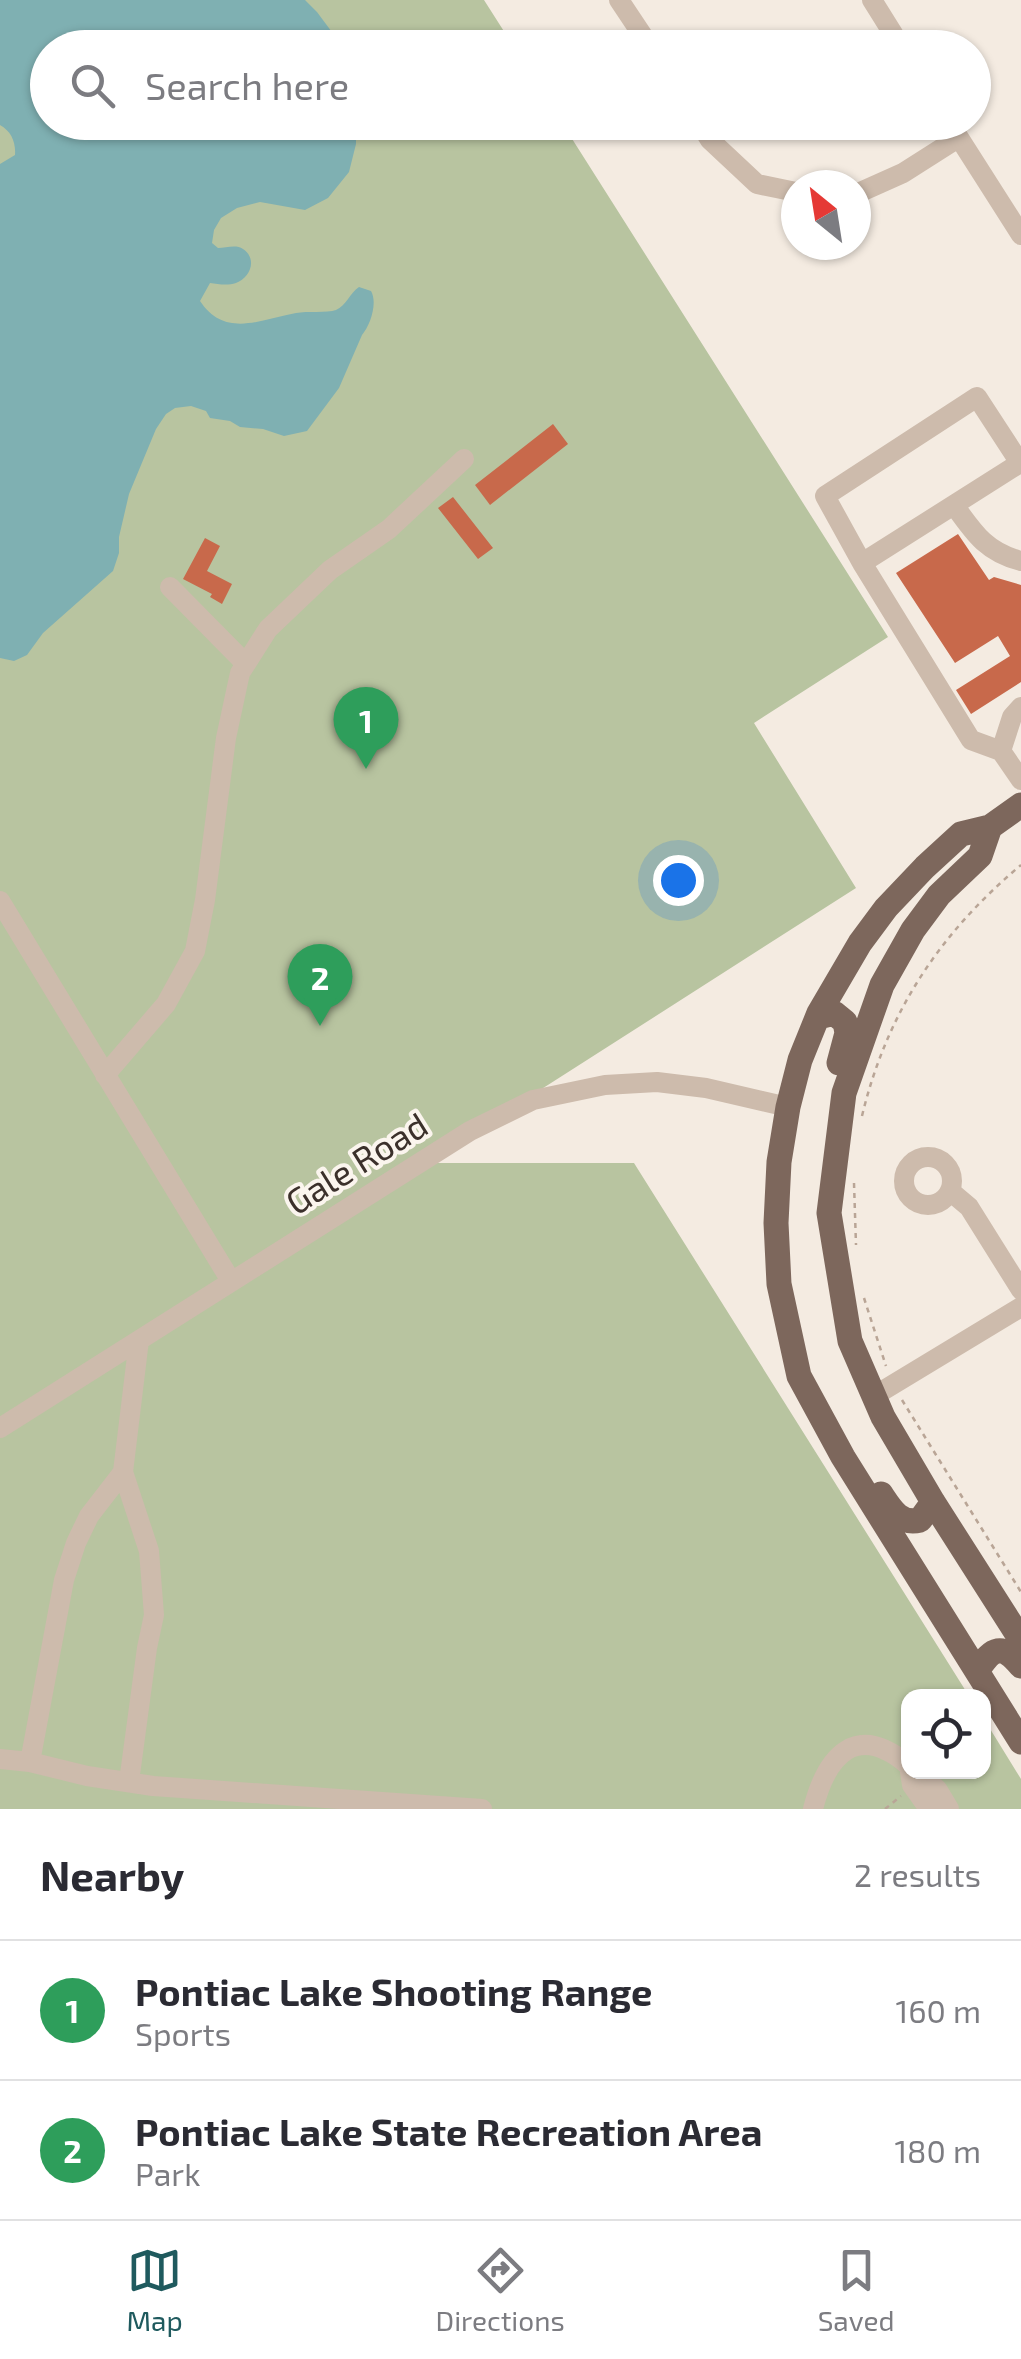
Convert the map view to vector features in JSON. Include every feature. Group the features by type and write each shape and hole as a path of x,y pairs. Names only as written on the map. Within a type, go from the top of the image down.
{"main road":[{"path":"1021,805 990,827 961,834 925,866 860,943 818,1017 800,1060 779,1162 776,1223 779,1284 798,1376 843,1457 1021,1742"},
{"path":"990,827 980,856 939,895 882,985 844,1094 829,1213 850,1342 884,1390 883,1418 1021,1640"},
{"path":"894,900 913,910 918,923"},
{"path":"818,1017 834,1014 847,1028 824,1122 836,1159"},
{"path":"798,1376 828,1404 897,1516 905,1521 920,1520 933,1502"},
{"path":"978,1671 993,1652 1002,1650 1021,1666"}],"street":[{"path":"619,0 639,30"},
{"path":"872,0 891,30"},
{"path":"710,140 758,184 781,189"},
{"path":"871,188 903,174 942,140"},
{"path":"960,140 1021,235"},
{"path":"862,563 1021,464 977,397 824,496 862,563 971,740 1000,750 1021,780"},
{"path":"105,1075 166,1004 196,951 226,738 240,673 268,629 330,570 389,529 464,459"},
{"path":"954,505 978,539 1003,556 1021,561"},
{"path":"170,587 246,664"},
{"path":"1000,750 1012,717 1021,707"},
{"path":"0,901 231,1282"},
{"name":"Gale Road","path":"0,1428 470,1131 533,1100 605,1085 656,1082 706,1088 788,1108"},
{"path":"950,1191 970,1206 1021,1290"},
{"path":"884,1390 1021,1307"},
{"path":"128,1782 154,1615 150,1550 123,1472 139,1340"},
{"path":"30,1762 64,1580 76,1542 123,1472"},
{"path":"812,1809 823,1778 840,1755 858,1745 873,1744 892,1751 901,1759"},
{"path":"0,1759 165,1787 482,1809"},
{"path":"911,1779 930,1809"},
{"path":"925,1779 937,1789 949,1809"}],"path":[{"path":"861,1120 878,1063 918,977 966,915 1021,865"},
{"path":"854,1184 857,1258"},
{"path":"862,1286 879,1348 884,1390 909,1412 1021,1592"}],"green space":[{"path":"0,0 484,0 503,30 30,30 30,140 573,140 888,637 754,723 856,888 426,1163 634,1163 965,1689 901,1689 901,1779 991,1779 991,1730 1021,1779 1021,1809 0,1809"}],"water":[{"path":"0,0 305,0 330,30 30,30 30,140 356,140 349,172 328,198 305,210 260,202 237,208 221,218 212,243 218,248 243,249 250,258 250,268 236,283 210,283 200,301 210,313 232,323 336,310 359,287 371,291 374,302 370,320 339,388 307,431 284,436 240,427 210,418 206,411 191,406 166,414 129,494 113,571 43,633 27,655 14,661 0,658 0,164 15,155 15,150 10,134 0,125"}],"building":[{"path":"553,424 568,444 490,505 475,485"},
{"path":"453,497 493,548 478,559 438,508"},
{"path":"958,534 989,580 994,577 1021,585 1021,682 971,714 956,690 1010,656 998,636 955,663 896,573"},
{"path":"205,538 220,546 207,571 232,584 222,604 210,597 212,594 183,579"}],"place":[{"name":"Pontiac Lake Shooting Range","path":"366,769"},
{"name":"Pontiac Lake State Recreation Area","path":"320,1026"}]}
